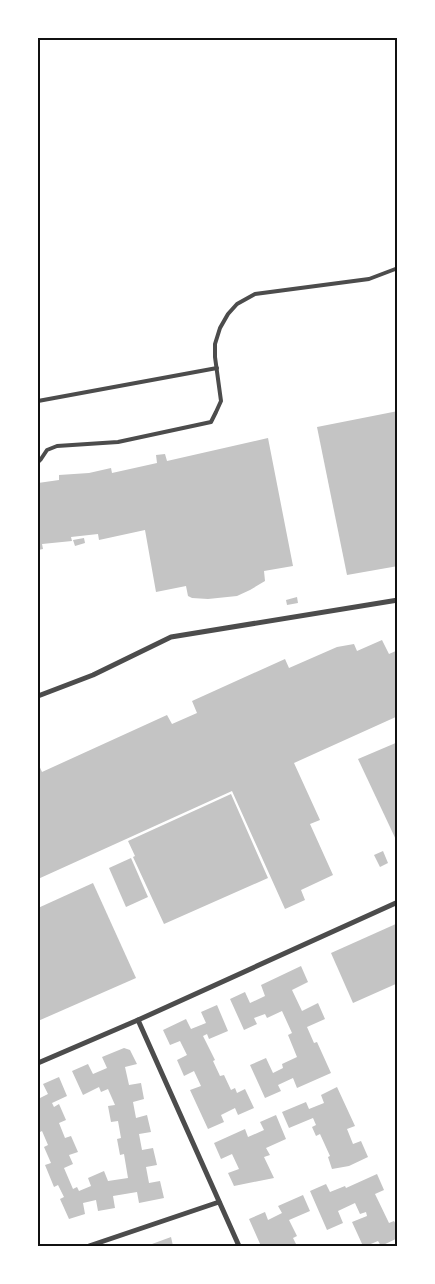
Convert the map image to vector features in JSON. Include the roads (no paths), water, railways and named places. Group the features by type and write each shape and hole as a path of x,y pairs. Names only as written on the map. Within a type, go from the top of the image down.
{"street":[{"path":"38,696 93,675 171,637 398,600"},
{"path":"38,1063 138,1020 398,902"},
{"path":"138,1020 239,1246"},
{"path":"89,1246 219,1202"}],"lane":[{"path":"38,462 47,450 57,446 118,442 211,422 221,401 215,357 216,344 220,328 228,314 237,304 255,294 368,279 398,268"},
{"path":"38,400 217,368"}]}
